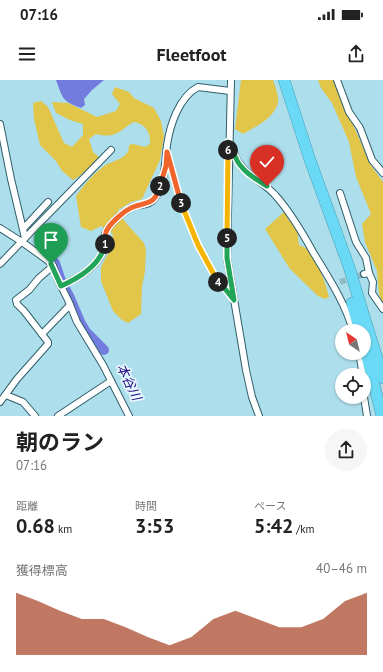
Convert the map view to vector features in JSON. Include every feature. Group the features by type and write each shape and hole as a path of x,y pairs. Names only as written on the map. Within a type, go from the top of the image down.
{"highway":[{"path":"284,80 310,160 358,324"},
{"path":"310,160 349,267 383,378"},
{"path":"368,360 382,416"}],"street":[{"path":"231,80 228,142 227,258 246,370 252,397 259,416"},
{"path":"337,80 349,112 360,128 372,160 383,173"},
{"path":"61,286 76,280 90,269 104,249 105,233 119,216 132,207 148,204 154,199 166,166 168,140 178,109 185,99 194,89 202,87 230,91"},
{"path":"0,124 23,229 23,240"},
{"path":"228,142 233,146 235,156 240,164 251,176 267,186 291,215 333,285 351,324"},
{"path":"0,264 111,150"},
{"path":"340,193 356,242 366,258 367,274 372,282 372,293 383,309"},
{"path":"23,229 48,202"},
{"path":"0,228 23,240 53,266 77,322 103,365 129,416"},
{"path":"35,416 23,402 2,397 48,344 42,334 17,304 16,300 29,290 39,278 53,266"},
{"path":"333,285 340,282"},
{"path":"42,334 70,305"},
{"path":"58,416 111,381"},
{"path":"366,404 368,416"}],"path":[{"path":"167,152 179,196 198,245 217,281 234,300"}],"shaded area":[{"path":"241,80 273,80 277,91 278,100 276,108 269,117 259,125 243,134 235,129"},
{"path":"318,80 334,80 370,164 383,182 383,303 379,294 377,271 365,242 362,224 371,214 356,177 349,142 332,103 321,88"},
{"path":"115,87 129,92 134,98 154,108 161,121 164,136 160,160 142,199 131,202 118,210 126,223 144,243 146,250 141,314 128,323 122,320 113,311 101,281 101,267 111,248 113,234 101,226 91,231 81,227 76,196 100,169 125,155 128,151 129,145 133,144 145,147 150,144 149,133 145,127 134,122 113,135 109,136 96,134 89,139 93,152 98,156 99,160 73,180 62,171 56,161 40,145 34,119 33,103 41,101 48,107 64,143 72,147 83,135 83,124 70,120 56,113 52,102 68,103 97,117 116,111 120,104 112,94"},
{"path":"284,212 287,214 288,220 295,223 299,245 311,253 318,265 329,297 325,299 318,296 290,269 265,229"}],"water":[{"path":"56,80 104,80 84,99 85,105 81,108 70,103 64,98"}],"waterway":[{"name":"本谷川","path":"41,254 55,263 61,281 81,324 86,332 104,350"}],"tunnel":[{"path":"340,282 364,274"}],"route":[{"path":"51,264 61,286 76,280 90,269 104,249 106,240 105,233 108,228 119,216 132,207 148,204 154,199 159,189 166,166 167,152 179,196 198,245 217,281 234,300 227,258 226,230 228,142 233,146 235,156 240,164 251,176 267,186"}]}
